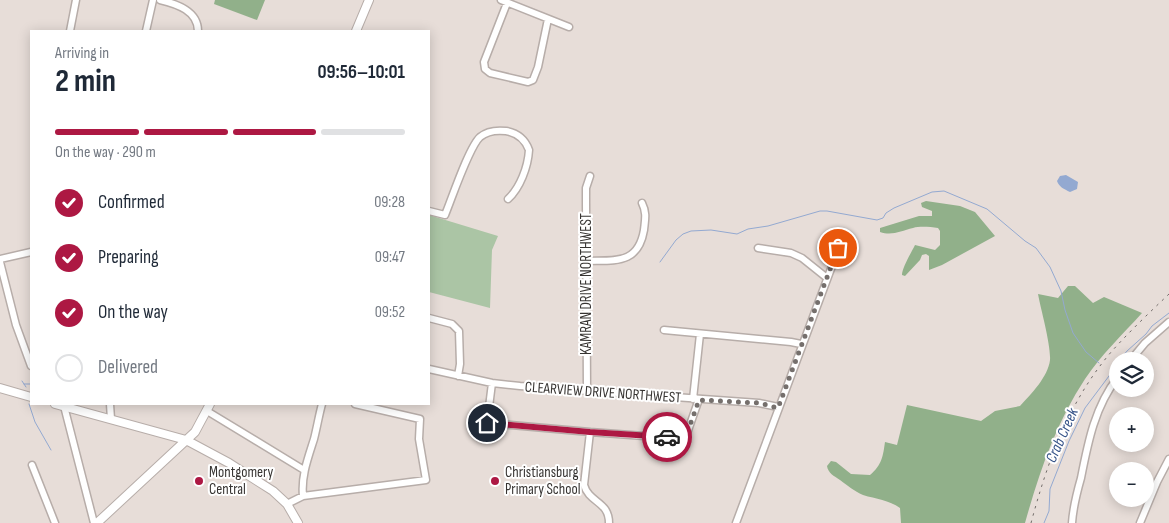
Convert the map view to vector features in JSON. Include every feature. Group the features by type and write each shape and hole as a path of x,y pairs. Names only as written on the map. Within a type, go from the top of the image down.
{"main road":[{"path":"356,30 369,0"},
{"path":"0,388 30,397"},
{"path":"60,405 186,440 267,486 287,504 298,523"},
{"path":"96,523 195,432 208,407"}],"street":[{"path":"70,30 76,0"},
{"path":"146,30 153,0"},
{"path":"160,0 186,9 196,19 198,30"},
{"path":"548,19 538,67 533,80 528,82 490,73 485,69 484,62 504,1 516,2 548,19 569,27"},
{"path":"430,211 445,215 472,148 480,137 495,130 516,134 524,140 529,150 527,164 522,176 515,192 508,199"},
{"name":"KAMRAN DRIVE NORTHWEST","path":"587,391 586,188 590,176"},
{"path":"586,261 620,259 628,257 635,252 640,246 646,215 642,203"},
{"path":"736,523 801,344 844,234"},
{"path":"758,248 791,253 802,258 827,278"},
{"path":"30,252 0,260 16,325 30,363"},
{"path":"430,318 452,324 459,331 460,364 458,376"},
{"path":"1138,352 1169,322"},
{"path":"664,330 801,344"},
{"path":"492,383 487,423 685,439 696,399 700,334"},
{"name":"CLEARVIEW DRIVE NORTHWEST","path":"430,369 492,383 759,403 778,408"},
{"path":"1072,523 1093,426 1103,400 1109,391"},
{"path":"110,405 111,419"},
{"path":"303,496 304,470 315,436 322,405"},
{"path":"64,406 96,523"},
{"path":"287,504 303,496 426,480 419,439 420,419 372,406"},
{"path":"208,407 304,470"},
{"path":"590,432 585,488 590,496 607,510 609,523"},
{"path":"1140,523 1156,482 1169,459"},
{"path":"32,465 55,523"}],"green space":[{"path":"215,0 265,0 257,20 214,4"},
{"path":"926,201 960,206 975,212 995,236 942,265 929,270 929,256 926,254 922,255 920,260 905,276 902,275 903,268 915,245 935,250 940,245 940,231 938,228 922,227 889,233 880,232 880,228 919,216 932,216 932,211 922,207 921,203"},
{"path":"430,215 498,236 492,250 490,308 430,292"},
{"path":"1068,286 1075,286 1093,303 1104,297 1142,313 1098,362 1085,379 1065,413 1049,449 1025,523 901,523 900,508 896,505 863,495 830,472 827,466 831,461 836,462 851,474 870,475 877,468 881,460 885,442 897,445 907,405 981,421 995,411 1020,406 1043,379 1050,360 1038,294 1058,298"}],"water":[{"path":"1066,175 1078,182 1077,189 1070,192 1059,185 1057,181 1060,176"}],"waterway":[{"path":"660,262 676,240 683,234 691,231 711,230 737,234 748,229 768,226 820,211 877,220 883,218 886,213 894,208 932,192 944,191 987,209 1036,248 1050,267 1061,291 1073,333 1086,352 1099,363"},
{"name":"Crab Creek","path":"1126,352 1152,326 1169,313"},
{"name":"Crab Creek","path":"1044,523 1049,511 1050,489 1069,441 1085,408 1109,376"},
{"path":"22,381 26,387"},
{"path":"24,384 30,384"},
{"path":"29,404 35,422 51,450"}],"railway":[{"path":"1031,523 1053,454 1072,411 1084,390 1112,351 1169,294"}],"way so far":[{"path":"667,437 685,439 699,400 759,403 778,408 838,248"}],"place":[{"name":"Montgomery Central","path":"199,481"},
{"name":"Christiansburg Primary School","path":"495,481"}],"route":[{"path":"487,423 667,437"}]}
